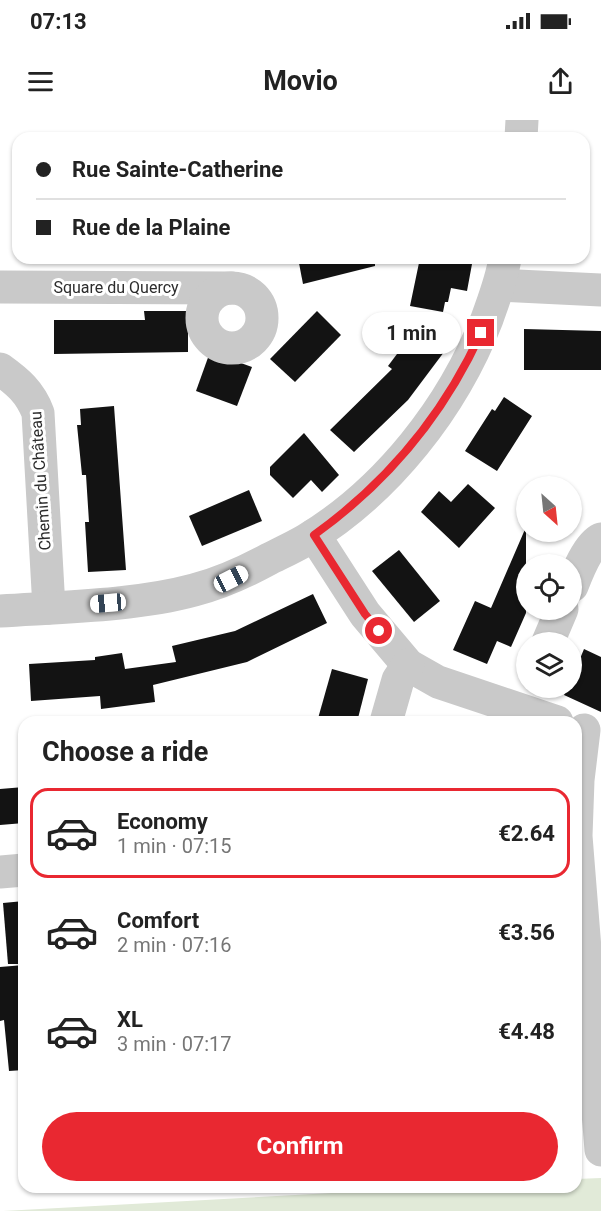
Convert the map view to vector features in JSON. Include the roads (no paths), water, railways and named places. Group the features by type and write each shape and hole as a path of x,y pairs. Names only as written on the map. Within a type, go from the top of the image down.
{"street":[{"path":"0,611 156,598 193,591 231,579 314,535 339,517 397,464 431,419 469,359 502,272 601,290"},
{"name":"Square du Quercy","path":"0,286 231,288"},
{"name":"Chemin du Château","path":"0,369 26,390 38,413 49,608"},
{"path":"314,535 365,614 408,665 438,682 516,697"},
{"path":"582,562 596,542 601,539"},
{"path":"388,716 398,680 408,665"},
{"path":"524,698 558,716"},
{"path":"0,872 18,870"},
{"path":"582,998 585,1079 601,1150"}]}
